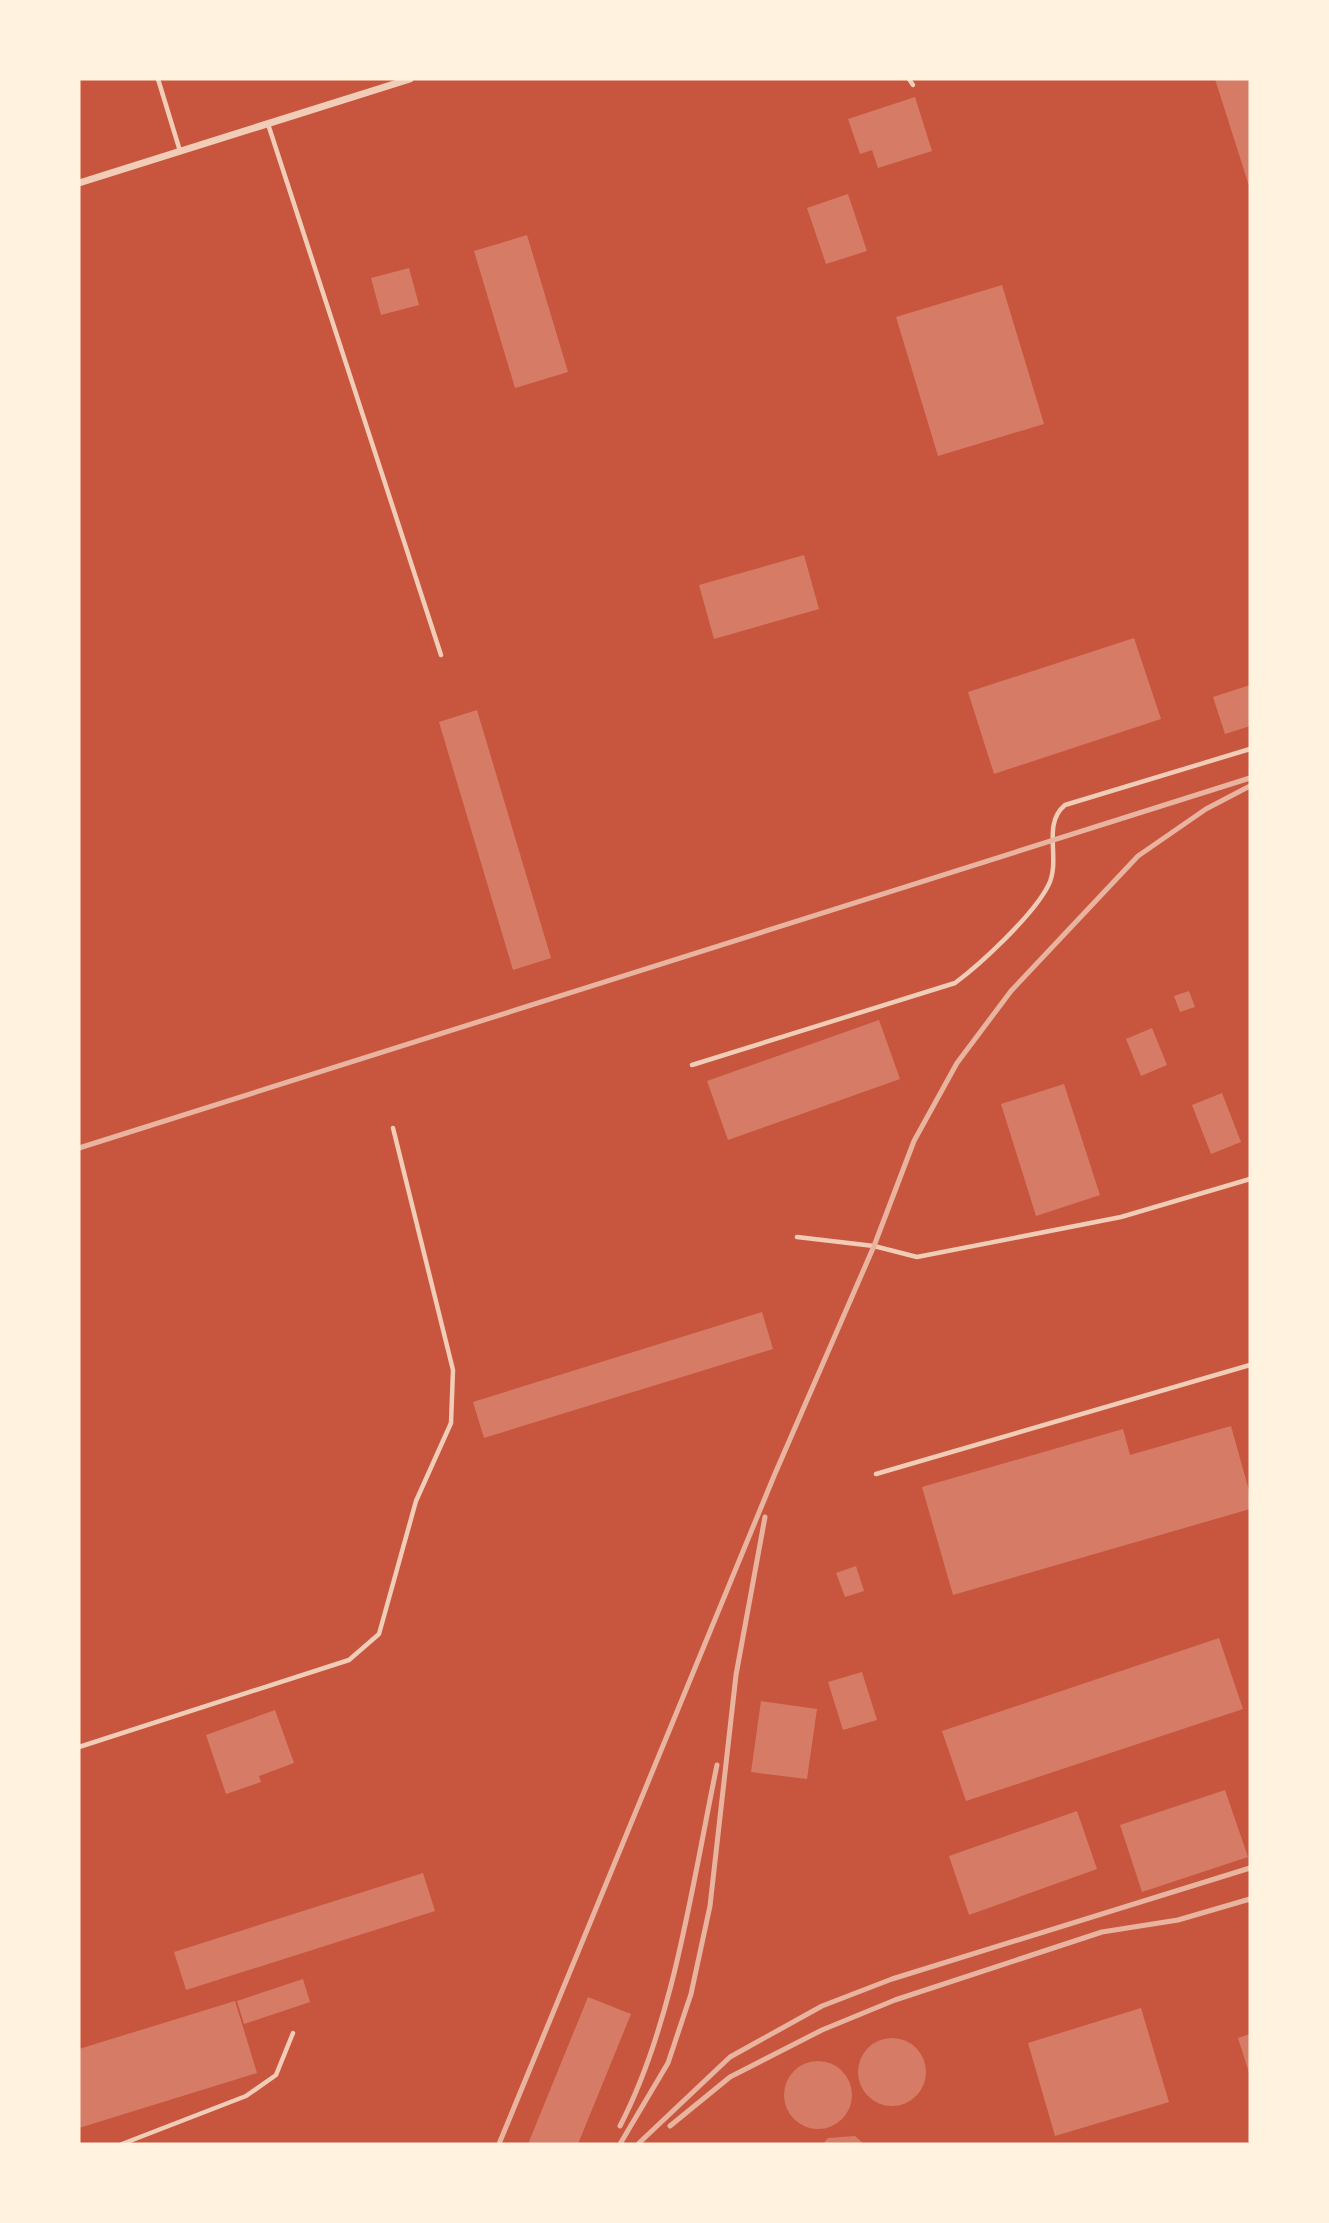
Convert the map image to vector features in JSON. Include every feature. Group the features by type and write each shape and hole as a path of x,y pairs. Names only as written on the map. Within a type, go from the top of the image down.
{"street":[{"path":"79,183 410,79"}],"lane":[{"path":"158,79 180,151"},
{"path":"909,79 913,85"},
{"path":"268,124 441,655"},
{"path":"692,1065 955,983 973,970 1035,905 1050,884 1052,825 1056,813 1065,805 1250,748"},
{"path":"79,1747 349,1660 379,1634 416,1501 451,1423 453,1370 393,1128"},
{"path":"796,1237 874,1247 917,1256 1121,1217 1250,1179"},
{"path":"876,1474 1250,1365"},
{"path":"122,2144 246,2096 276,2075 293,2034"}],"building":[{"path":"1215,79 1250,79 1250,189"},
{"path":"915,97 932,151 878,168 872,150 860,154 848,119"},
{"path":"848,194 867,251 826,264 807,208"},
{"path":"527,235 568,372 515,388 474,251"},
{"path":"409,268 419,305 381,315 371,278"},
{"path":"1002,285 1044,424 938,456 896,317"},
{"path":"804,555 819,609 714,639 699,585"},
{"path":"1134,638 1161,719 994,774 968,692"},
{"path":"1250,685 1250,726 1225,734 1213,697"},
{"path":"477,710 551,958 513,970 439,722"},
{"path":"1189,991 1195,1007 1180,1012 1174,996"},
{"path":"879,1020 900,1079 728,1140 707,1081"},
{"path":"1152,1028 1167,1065 1141,1076 1126,1039"},
{"path":"1064,1084 1100,1195 1036,1216 1001,1104"},
{"path":"1222,1093 1241,1142 1211,1154 1192,1105"},
{"path":"762,1312 773,1349 484,1438 473,1402"},
{"path":"1231,1426 1250,1494 1250,1509 953,1595 922,1487 1123,1429 1130,1455"},
{"path":"856,1566 864,1591 845,1597 836,1573"},
{"path":"1219,1638 1243,1709 966,1801 942,1731"},
{"path":"862,1672 877,1720 843,1730 828,1682"},
{"path":"761,1701 817,1709 807,1779 751,1772"},
{"path":"275,1710 294,1763 259,1776 261,1782 226,1794 206,1735"},
{"path":"1225,1790 1248,1857 1142,1892 1120,1825"},
{"path":"1077,1811 1097,1869 969,1915 949,1856"},
{"path":"423,1873 435,1911 186,1990 174,1952"},
{"path":"303,1979 310,2002 244,2024 237,2001"},
{"path":"588,1997 631,2014 578,2144 528,2144"},
{"path":"235,2001 257,2073 79,2128 79,2049"},
{"path":"1141,2008 1169,2102 1055,2136 1028,2043"},
{"path":"1250,2034 1250,2076 1238,2038"},
{"path":"885,2038 899,2038 911,2043 921,2053 926,2072 921,2091 911,2101 899,2106 885,2106 873,2101 863,2091 858,2079 858,2065 863,2053 873,2043"},
{"path":"811,2061 825,2061 837,2066 847,2076 852,2095 847,2114 837,2124 825,2129 811,2129 799,2124 789,2114 784,2102 784,2088 789,2076 799,2066"},
{"path":"855,2136 864,2144 823,2144 828,2138"}],"railway":[{"path":"79,1148 1250,778"},
{"path":"499,2144 774,1476 874,1246 914,1141 957,1063 1011,991 1138,856 1206,809 1250,786"},
{"path":"620,2144 668,2063 691,1994 710,1906 736,1675 765,1517"},
{"path":"620,2126 655,2042 668,1996 680,1950 717,1765"},
{"path":"638,2144 730,2057 822,2006 892,1979 1250,1868"},
{"path":"670,2126 730,2077 822,2030 895,2000 1102,1932 1178,1920 1250,1899"}]}
